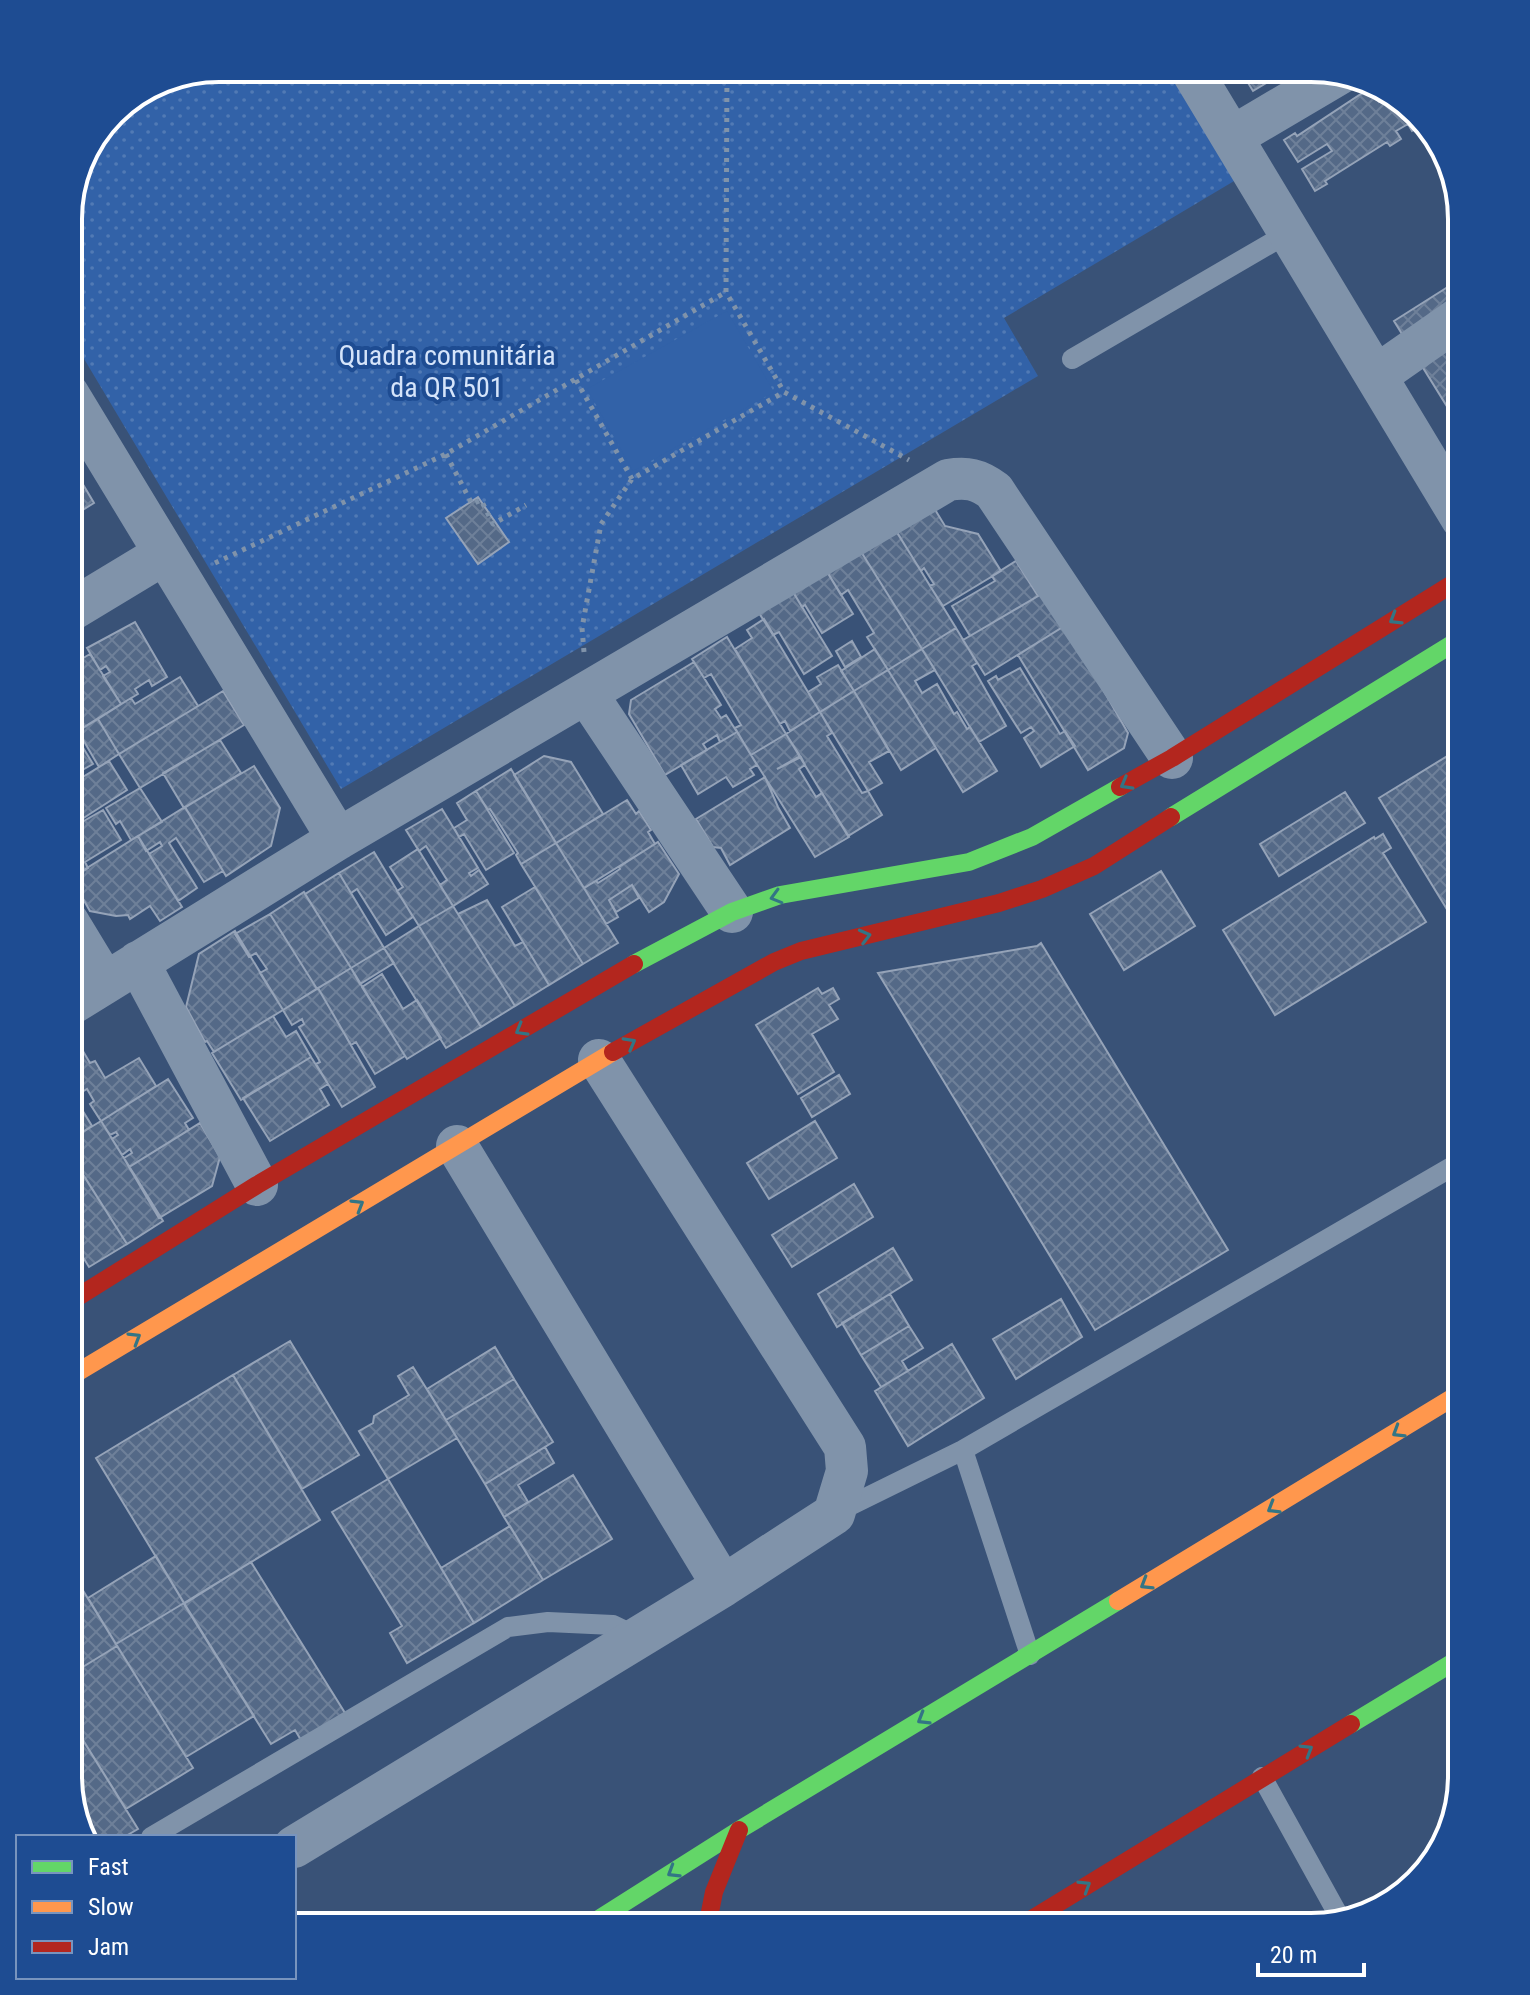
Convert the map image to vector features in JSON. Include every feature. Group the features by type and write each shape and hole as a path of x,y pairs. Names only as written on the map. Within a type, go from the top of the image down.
{"main road":[{"path":"82,1294 257,1185 665,946 732,912 780,895 969,862 1032,837 1172,758 1448,587"},
{"path":"82,1370 599,1060 774,962 801,951 999,903 1042,889 1094,866 1325,705 1448,645"},
{"path":"1304,675 1325,705"},
{"path":"608,1913 739,1830 1448,1401"},
{"path":"1042,1913 1448,1665"},
{"path":"710,1913 714,1892 739,1830"}],"street":[{"path":"1199,82 1448,496"},
{"path":"1232,137 1324,83"},
{"path":"1376,376 1448,326"},
{"path":"82,417 338,839"},
{"path":"82,997 338,839 948,480 980,480 994,491 1172,758"},
{"path":"82,606 173,566"},
{"path":"586,693 732,912"},
{"path":"82,935 122,973 257,1185"},
{"path":"296,1846 723,1586 834,1514 847,1471 845,1447 599,1060"},
{"path":"457,1146 723,1586"}],"lane":[{"path":"1072,359 1290,232"},
{"path":"834,1514 963,1450 1448,1169"},
{"path":"963,1450 1030,1655"},
{"path":"154,1835 508,1627 548,1622 613,1625 638,1637"},
{"path":"1262,1777 1336,1910"}],"path":[{"path":"727,82 726,292 784,392 948,480"},
{"path":"173,566 446,454 726,292"},
{"path":"576,380 632,479"},
{"path":"586,693 582,628 601,524 632,479 784,392"},
{"path":"446,454 472,504 481,500 493,524 526,505"}],"green space":[{"name":"Quadra comunitária da QR 501","path":"219,82 1211,82 1261,165 1004,318 1038,376 341,789 82,355 82,210 87,183 96,158 110,135 129,116 166,92"},
{"path":"727,311 774,392 633,471 587,389"}],"building":[{"path":"1248,82 1268,82 1253,91"},
{"path":"1363,93 1381,101 1401,116 1415,130 1412,131 1408,124 1396,131 1401,139 1390,146 1387,142 1325,181 1327,184 1315,191 1302,169 1332,151 1327,144 1298,162 1284,140 1295,133 1297,136"},
{"path":"1448,287 1448,408 1394,321"},
{"path":"82,483 94,503 82,510"},
{"path":"478,497 509,542 478,564 446,518"},
{"path":"934,508 945,526 978,534 1001,571 943,606 930,586 934,584 924,568 921,571 896,531"},
{"path":"895,529 956,628 922,649 860,550"},
{"path":"860,550 922,649 888,670 867,637 874,633 848,590 841,595 826,570"},
{"path":"1016,561 1038,596 970,636 952,606 995,581 992,576"},
{"path":"826,570 853,614 822,633 792,590"},
{"path":"793,592 832,656 804,674 779,632 773,635 759,613"},
{"path":"1045,592 1066,625 985,675 963,640"},
{"path":"764,619 820,712 790,731 785,721 780,724 735,649 752,638 747,630"},
{"path":"135,622 167,677 152,686 149,680 135,689 138,694 121,704 103,676 110,672 106,666 100,670 87,648"},
{"path":"1066,625 1128,733 1124,748 1088,770 1018,655"},
{"path":"956,628 977,663 972,666 1006,726 979,742 922,649"},
{"path":"727,637 786,734 751,755 735,728 741,725 711,674 704,678 692,659"},
{"path":"852,641 861,657 845,667 836,651"},
{"path":"875,649 888,670 854,691 841,671"},
{"path":"922,649 935,670 915,681 922,693 937,684 954,714 957,712 967,729 970,727 997,771 963,792 888,670"},
{"path":"90,654 121,704 82,728 82,659"},
{"path":"694,662 721,705 715,709 721,718 726,715 737,732 720,742 717,735 703,744 707,750 665,775 629,714 631,700"},
{"path":"838,665 854,691 820,712 808,692 821,684 817,677"},
{"path":"1020,668 1060,734 1065,731 1075,746 1041,767 1024,738 1034,731 1031,727 1021,733 988,681 996,676 998,680"},
{"path":"888,670 936,748 901,770 854,691"},
{"path":"180,677 198,706 119,754 98,719 131,698 135,704"},
{"path":"223,691 244,725 140,788 119,754"},
{"path":"854,691 889,751 869,762 882,783 868,791 820,712"},
{"path":"820,712 832,733 827,736 862,793 868,791 882,815 848,836 786,734"},
{"path":"98,719 119,754 99,767 82,738 82,729"},
{"path":"737,732 757,765 750,769 754,775 733,787 726,777 698,794 681,765"},
{"path":"786,734 800,756 777,769 801,757 805,765 799,769 816,797 822,793 849,837 815,857 751,755"},
{"path":"220,740 241,773 184,808 163,773"},
{"path":"82,746 93,764 82,770"},
{"path":"544,756 571,762 603,814 556,843 514,775"},
{"path":"1448,756 1448,911 1379,798"},
{"path":"109,761 127,790 82,819 82,777"},
{"path":"254,766 280,808 271,846 226,876 185,807"},
{"path":"511,769 556,843 521,864 516,855 518,853 476,791"},
{"path":"765,777 790,828 730,865 721,848 713,847 696,819"},
{"path":"140,788 162,822 131,840 120,821 116,824 106,808"},
{"path":"476,791 514,853 486,870 464,834 459,837 454,828 467,820 457,803"},
{"path":"1345,792 1365,823 1279,876 1260,844"},
{"path":"627,800 636,814 639,811 651,830 648,832 655,844 584,888 556,843"},
{"path":"185,807 223,871 204,882 176,838 169,843 197,888 178,901 149,854 162,846 160,842 146,851 138,836"},
{"path":"442,809 478,868 469,873 471,876 479,870 488,884 453,906 440,885 447,880 426,846 419,851 406,830"},
{"path":"103,810 121,840 85,862 88,868 82,872 82,822"},
{"path":"1383,834 1391,848 1383,853 1426,922 1275,1015 1223,930"},
{"path":"138,836 182,907 160,921 150,906 130,919 128,915 90,911 82,897 82,871"},
{"path":"658,842 679,874 664,902 649,912 632,885 609,900 618,917 606,924 584,888 596,881 598,883"},
{"path":"556,843 618,943 583,964 521,864"},
{"path":"418,849 453,906 419,926 397,891 403,887 390,867"},
{"path":"374,852 413,917 386,935 357,889 351,893 339,873"},
{"path":"1161,871 1195,926 1124,970 1090,914"},
{"path":"339,873 384,948 351,968 305,894"},
{"path":"632,885 639,898 616,912 609,900"},
{"path":"535,887 583,964 549,985 502,907"},
{"path":"304,892 351,968 317,989 270,914"},
{"path":"487,900 515,946 523,942 549,985 515,1006 458,914"},
{"path":"453,906 515,1006 481,1027 419,926"},
{"path":"270,914 317,989 283,1010 260,973 267,969 256,953 249,957 235,934"},
{"path":"419,926 481,1027 446,1048 384,948"},
{"path":"235,931 283,1010 214,1052 186,1007 199,954"},
{"path":"1041,943 1228,1250 1095,1330 878,973"},
{"path":"384,948 394,963 360,984 351,968"},
{"path":"351,968 405,1056 375,1074 356,1042 351,1045 318,988"},
{"path":"382,974 403,1009 417,1000 441,1038 407,1059 362,987"},
{"path":"318,988 375,1087 342,1107 316,1064 320,1062 299,1027 304,1024 302,1019 292,1025 283,1010"},
{"path":"818,988 822,994 833,988 839,999 829,1005 838,1019 812,1034 834,1072 798,1094 756,1025"},
{"path":"273,1016 286,1037 296,1031 311,1057 241,1100 212,1053"},
{"path":"82,1049 90,1063 95,1061 105,1078 139,1058 156,1086 101,1121 90,1104 94,1101 87,1089 82,1092"},
{"path":"311,1057 328,1084 320,1089 329,1105 270,1141 243,1098"},
{"path":"839,1075 850,1094 812,1117 801,1098"},
{"path":"168,1079 193,1118 185,1123 189,1130 129,1167 124,1158 132,1153 130,1149 122,1155 112,1139 118,1135 116,1132 110,1135 101,1121"},
{"path":"82,1110 92,1126 82,1132"},
{"path":"101,1121 163,1221 127,1244 82,1173 82,1133"},
{"path":"815,1121 837,1158 769,1199 747,1163"},
{"path":"200,1123 220,1157 212,1186 159,1218 129,1167"},
{"path":"82,1173 127,1244 89,1267 82,1256"},
{"path":"854,1184 873,1217 792,1267 772,1235"},
{"path":"893,1248 912,1280 837,1327 818,1294"},
{"path":"890,1294 909,1326 861,1355 842,1323"},
{"path":"1061,1299 1082,1337 1016,1379 993,1339"},
{"path":"909,1326 923,1348 902,1361 908,1371 881,1387 861,1355"},
{"path":"290,1341 359,1455 302,1489 233,1375"},
{"path":"952,1344 984,1398 908,1446 875,1391"},
{"path":"495,1347 514,1379 446,1420 427,1389"},
{"path":"413,1367 457,1438 388,1479 359,1431 373,1423 374,1416 409,1395 398,1376"},
{"path":"233,1375 320,1520 184,1603 96,1458"},
{"path":"514,1379 553,1442 485,1484 446,1420"},
{"path":"545,1447 554,1463 518,1485 528,1502 504,1517 485,1484"},
{"path":"573,1475 612,1539 543,1580 504,1517"},
{"path":"388,1479 474,1623 407,1663 390,1633 402,1626 332,1512"},
{"path":"510,1526 543,1580 474,1623 441,1568"},
{"path":"156,1556 184,1603 116,1644 88,1598"},
{"path":"251,1562 345,1713 301,1740 295,1730 271,1744 184,1604"},
{"path":"82,1589 117,1646 82,1667"},
{"path":"184,1603 254,1716 186,1757 116,1644"},
{"path":"117,1646 193,1768 126,1809 82,1738 82,1667"},
{"path":"82,1739 138,1829 128,1835 95,1835 83,1794"}],"traffic: fast":[{"path":"1171,817 1448,647"},
{"path":"634,964 732,912 780,895 969,862 1032,837 1120,787"},
{"path":"608,1913 739,1830 1118,1601"},
{"path":"1351,1724 1448,1665"}],"traffic: slow":[{"path":"82,1370 613,1052"},
{"path":"1118,1601 1448,1401"}],"traffic: jam":[{"path":"1120,787 1448,587"},
{"path":"613,1052 774,962 801,951 999,903 1042,889 1094,866 1171,817"},
{"path":"82,1294 257,1185 634,964"},
{"path":"1042,1913 1351,1724"},
{"path":"710,1913 714,1892 739,1830"}]}
